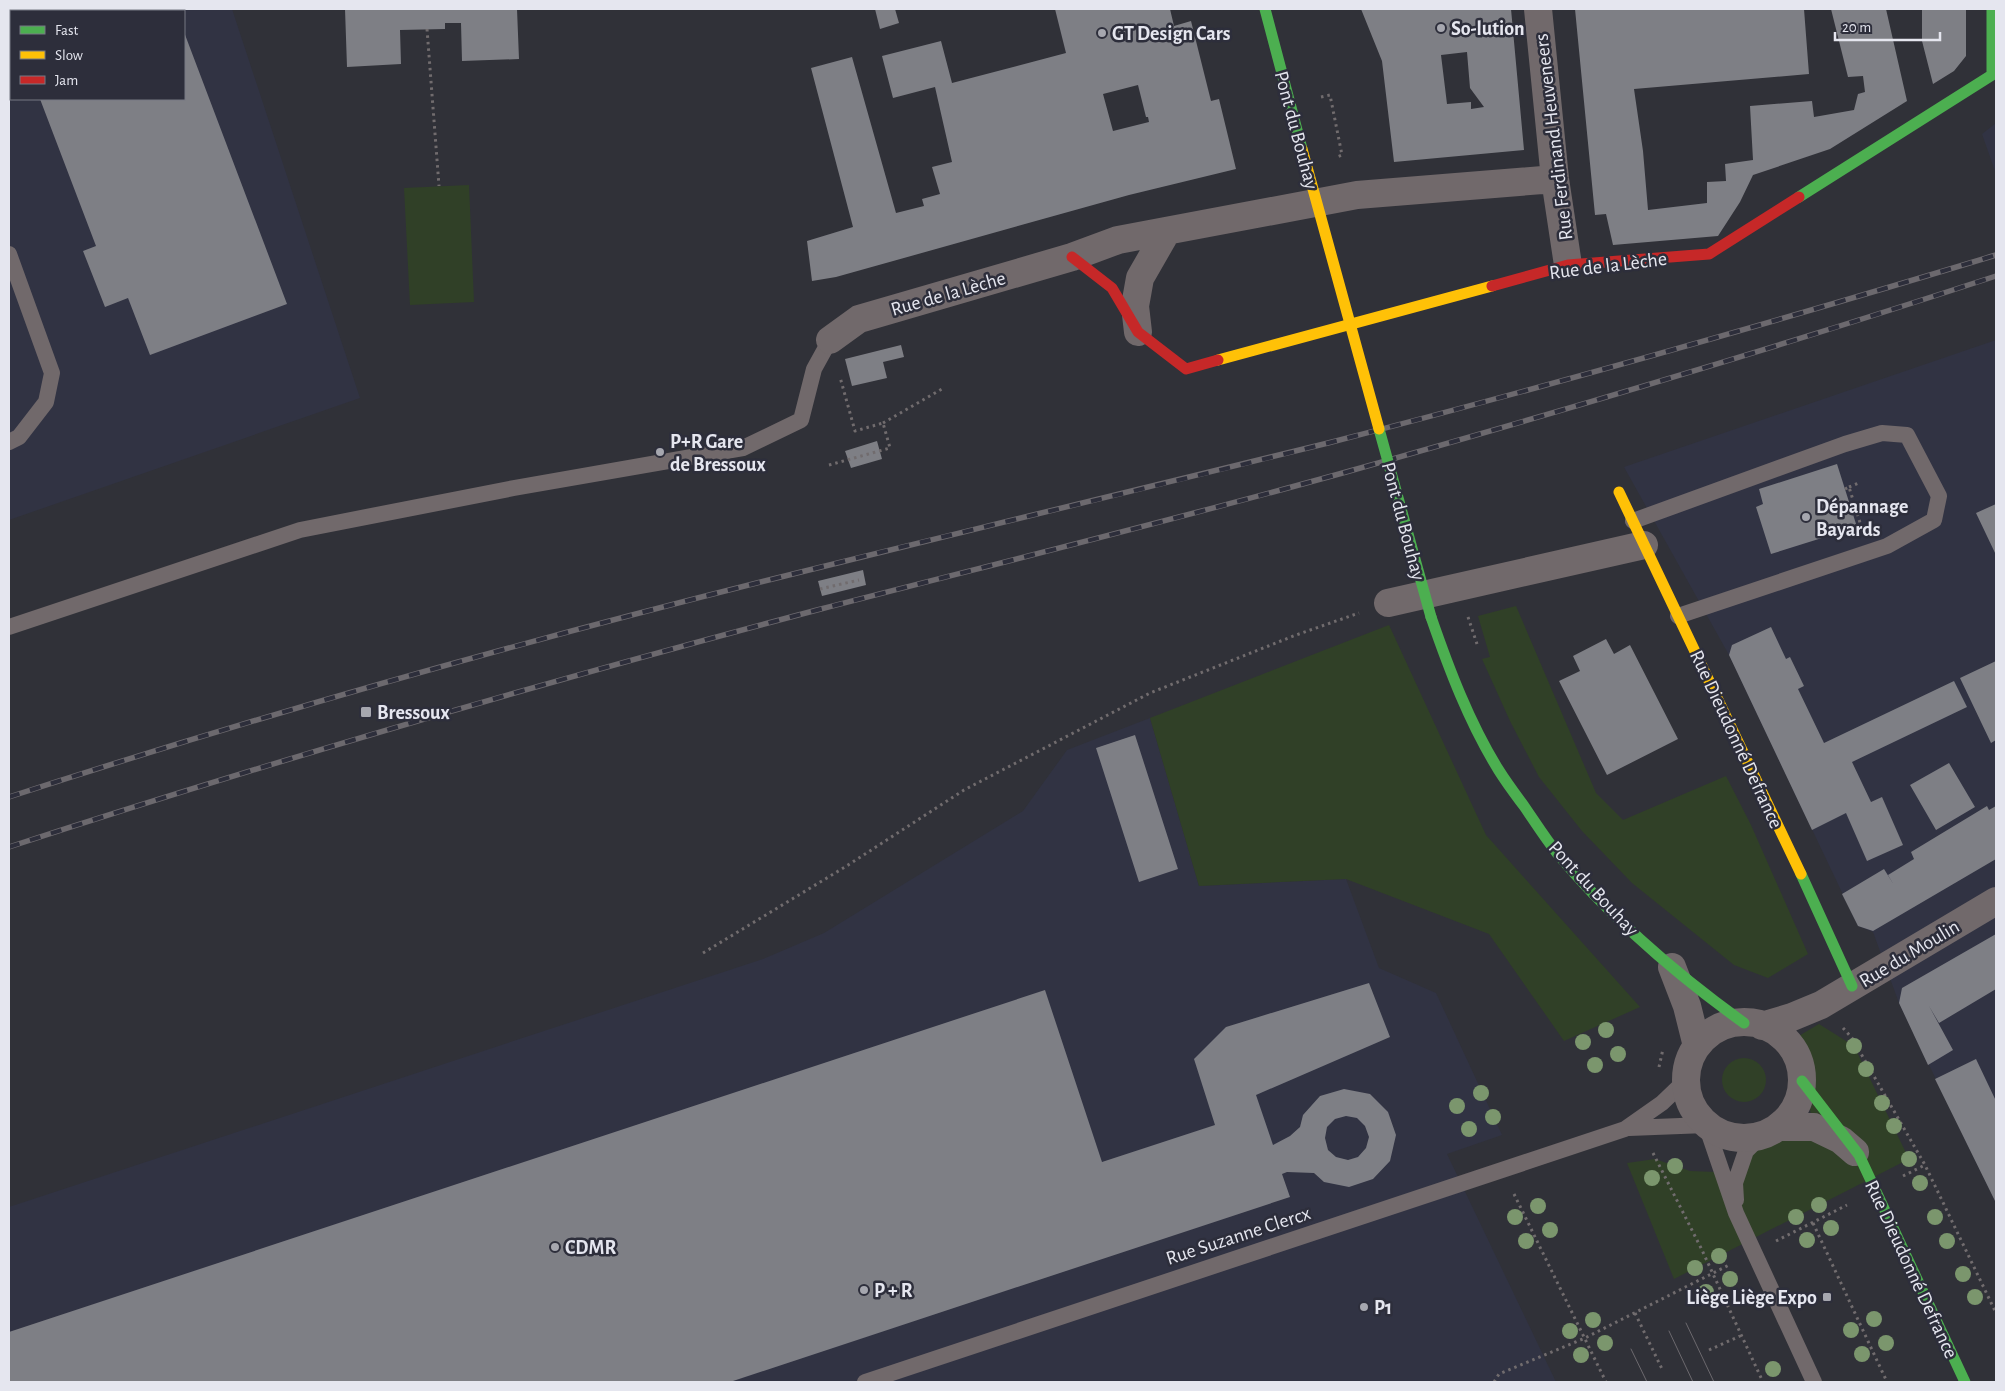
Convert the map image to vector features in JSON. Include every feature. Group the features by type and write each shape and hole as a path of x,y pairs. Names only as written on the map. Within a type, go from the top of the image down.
{"street":[{"name":"Pont du Bouhay","path":"1265,9 1431,617 1445,659 1467,713 1494,764 1556,851 1606,907 1706,996 1753,1024"},
{"name":"Rue Ferdinand Heuveneers","path":"1538,9 1556,179 1568,265"},
{"name":"Rue de la Lèche","path":"1072,257 1112,288 1138,332 1186,369 1568,265 1709,254 1994,74 1992,9"},
{"name":"Rue de la Lèche","path":"830,340 859,319 1072,257 1118,240 1357,195 1556,179"},
{"path":"1138,332 1135,306 1140,278 1167,231"},
{"name":"Rue Dieudonné Defrance","path":"1619,492 1831,937 1852,986"},
{"path":"1388,603 1639,534"},
{"name":"Rue du Moulin","path":"1753,1024 1792,1017 1821,1005 1996,901"},
{"name":"Pont du Bouhay","path":"1672,967 1688,1006 1697,1046"},
{"name":"Rue du Moulin","path":"1791,1047 1803,1025 1821,1005"},
{"path":"1753,1024 1778,1034 1791,1047 1799,1062 1802,1080 1799,1099 1791,1114 1770,1131 1743,1138 1724,1135 1706,1125 1695,1112 1688,1096 1686,1080 1689,1062 1697,1046 1710,1033 1726,1025 1753,1024"},
{"name":"Rue Dieudonné Defrance","path":"1802,1080 1859,1155 1965,1382"},
{"name":"Rue Dieudonné Defrance","path":"1770,1131 1814,1127 1841,1140 1859,1155"}],"lane":[{"path":"9,254 52,373 46,402 20,437 9,442"},
{"path":"9,627 300,530 514,488 743,448 801,420 814,370 830,340"},
{"path":"1639,534 1845,444 1882,433 1907,435 1939,496 1934,520 1887,546 1678,616"},
{"name":"Rue Suzanne Clercx","path":"1625,1129 1662,1103 1686,1080"},
{"path":"1706,1125 1736,1213 1814,1382"},
{"name":"Rue Suzanne Clercx","path":"865,1382 1625,1129 1706,1125"},
{"path":"1736,1213 1735,1184 1746,1151 1770,1131"}],"path":[{"path":"427,29 439,186"},
{"path":"1313,99 1330,95 1342,155 1333,158"},
{"path":"830,340 855,431 883,423 942,389"},
{"path":"829,465 890,448 883,423"},
{"path":"1845,489 1861,482"},
{"path":"1849,487 1862,524 1860,534 1864,554"},
{"path":"820,589 859,580"},
{"path":"702,953 845,867 964,790 1150,693 1296,635 1388,603"},
{"path":"1467,613 1478,647 1473,649"},
{"path":"1821,1005 1852,1038 1925,1165 1996,1313"},
{"path":"1654,1074 1659,1067 1664,1044"},
{"path":"1625,1129 1651,1148 1763,1382"},
{"path":"1494,1382 1499,1374 1584,1338 1635,1313 1925,1165"},
{"path":"1503,1170 1606,1382"},
{"path":"1813,1223 1887,1382"},
{"path":"1635,1313 1662,1369"},
{"path":"1709,1350 1740,1336"}],"shaded area":[{"path":"9,9 232,9 360,398 9,520"},
{"path":"1996,123 1996,174 1982,134"},
{"path":"1996,340 1996,1203 1899,1003 1873,932 1858,926 1729,655 1624,467"},
{"path":"1150,718 1199,886 1346,879 1379,968 1436,993 1502,1135 1447,1154 1556,1382 9,1382 9,1207 763,959 824,933 1023,811 1067,750"}],"green space":[{"path":"469,185 474,302 410,305 404,188"},
{"path":"1516,606 1596,793 1623,820 1726,776 1751,825 1808,954 1768,978 1734,965 1632,883 1582,831 1539,777 1510,721 1482,659 1490,657 1478,616"},
{"path":"1389,625 1486,835 1640,1007 1564,1041 1489,934 1346,879 1199,886 1150,718"},
{"path":"1819,1024 1854,1046 1909,1159 1674,1279 1627,1163 1655,1159 1690,1171 1715,1172 1735,1183 1762,1135 1814,1127 1799,1062 1791,1047 1797,1037"},
{"path":"1744,1058 1756,1062 1762,1068 1766,1080 1762,1092 1756,1098 1744,1102 1732,1098 1726,1092 1722,1080 1726,1068 1732,1062"}],"building":[{"path":"68,9 176,10 68,10"},
{"path":"345,9 517,9 519,59 462,61 461,23 445,23 445,29 400,30 401,64 347,67"},
{"path":"875,9 895,9 899,23 880,29"},
{"path":"1055,9 1170,9 1174,26 1191,21 1211,101 1219,99 1236,169 1129,195 836,277 812,281 807,241 853,227 811,68 852,57 896,213 924,206 922,199 940,194 932,167 952,162 935,87 893,98 882,56 941,41 952,83 1066,53","holes":["1138,85 1146,117 1148,117 1149,122 1113,131 1103,94"]},
{"path":"1361,9 1511,9 1524,150 1394,162 1382,61","holes":["1467,52 1470,88 1484,107 1471,109 1471,102 1447,104 1441,55"]},
{"path":"1575,9 1804,9 1809,74 1634,89 1643,151 1648,210 1707,203 1707,182 1726,181 1725,164 1753,160 1750,106 1812,101 1814,117 1854,110 1858,94 1865,92 1863,76 1848,77 1831,9 1886,9 1907,101 1830,149 1753,175 1740,202 1718,236 1613,245 1606,214 1595,215"},
{"path":"1922,9 1966,9 1966,56 1954,71 1933,84 1922,41"},
{"path":"185,35 287,304 150,355 128,298 105,307 83,251 96,246 40,100 185,100"},
{"path":"901,345 904,357 883,362 887,378 852,386 845,359"},
{"path":"877,441 882,459 851,468 845,451"},
{"name":"Dépannage Bayards","path":"1837,464 1857,527 1771,554 1756,507 1763,504 1759,489"},
{"path":"1996,504 1996,555 1976,513"},
{"path":"863,570 866,585 822,596 818,581"},
{"path":"1771,627 1786,659 1790,657 1804,686 1798,689 1824,743 1954,681 1967,707 1852,762 1871,802 1882,797 1903,845 1867,861 1846,813 1812,830 1729,655 1732,645"},
{"path":"1606,639 1614,654 1630,645 1678,739 1607,775 1559,681 1580,671 1573,656"},
{"path":"1996,661 1996,740 1991,743 1960,678"},
{"path":"1135,735 1178,869 1139,882 1096,748"},
{"path":"1949,763 1975,807 1936,830 1910,785"},
{"path":"1987,806 1989,810 1996,806 1996,859 1873,931 1858,926 1842,894 1884,869 1894,885 1888,875 1914,859 1911,852"},
{"path":"1996,934 1996,989 1939,1023 1929,1006 1953,1050 1928,1065 1899,1003 1902,988"},
{"name":"CDMR","path":"1369,983 1390,1037 1256,1095 1273,1145 1290,1136 1300,1127 1303,1115 1320,1096 1344,1089 1370,1094 1388,1112 1396,1135 1390,1161 1373,1179 1349,1187 1324,1182 1314,1173 1287,1172 1282,1174 1290,1197 730,1382 9,1382 9,1332 1045,990 1102,1162 1215,1125 1194,1059 1226,1027","holes":["1346,1116 1357,1118 1365,1126 1369,1137 1366,1148 1358,1157 1348,1160 1336,1157 1328,1150 1325,1138 1327,1127 1335,1119"]},
{"path":"1976,1059 1996,1101 1996,1203 1935,1079"}],"tram line":[{"path":"1686,1323 1714,1382"},
{"path":"1669,1331 1693,1382"},
{"path":"1631,1349 1647,1382"}],"railway":[{"path":"9,797 206,735 505,649 705,596 1263,459 1496,399 1996,255"},
{"path":"9,847 210,783 614,665 817,610 1274,492 1504,427 1751,354 1996,276"}],"traffic: fast":[{"path":"1265,9 1302,149"},
{"path":"1799,197 1992,75 1992,9"},
{"path":"1379,429 1431,617"},
{"path":"1431,617 1452,676 1478,733 1501,774 1553,847 1599,900 1645,944 1744,1023"},
{"path":"1801,874 1852,986"},
{"path":"1802,1081 1859,1155 1965,1382"}],"traffic: slow":[{"path":"1302,149 1379,429"},
{"path":"1218,360 1492,286"},
{"path":"1619,492 1801,874"}],"traffic: jam":[{"path":"1492,286 1568,265 1709,254 1799,197"},
{"path":"1072,257 1112,288 1138,332 1186,369 1218,360"}],"place":[{"name":"So-lution","path":"1441,28"},
{"name":"GT Design Cars","path":"1102,33"},
{"name":"P+R Gare de Bressoux","path":"660,452"},
{"name":"Dépannage Bayards","path":"1806,517"},
{"name":"Bressoux","path":"366,712"},
{"name":"CDMR","path":"555,1247"},
{"name":"P + R","path":"864,1290"},
{"name":"Liège Liège Expo","path":"1827,1297"},
{"name":"P1","path":"1364,1307"}]}
